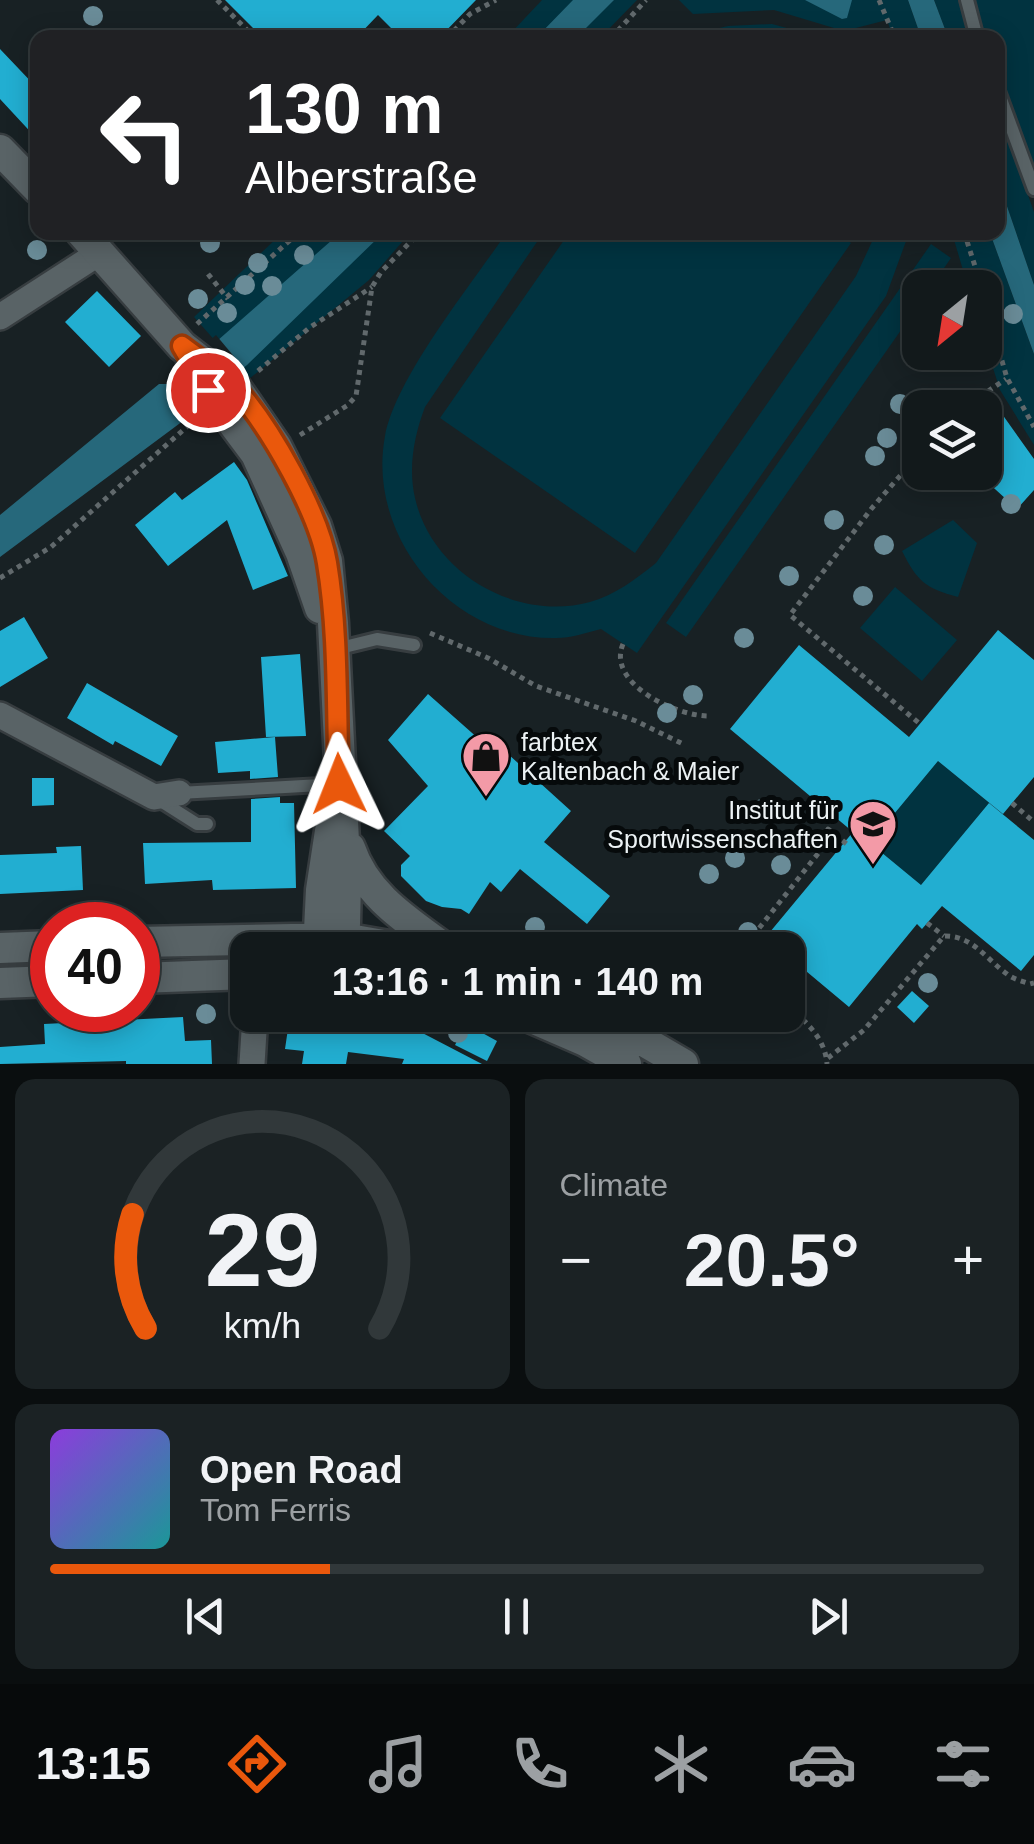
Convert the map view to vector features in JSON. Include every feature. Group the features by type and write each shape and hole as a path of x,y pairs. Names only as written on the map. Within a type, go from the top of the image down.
{"street":[{"path":"0,150 30,180"},
{"path":"0,317 90,242 276,446 316,526 327,561 346,910 335,932"},
{"path":"223,391 301,553 334,649"},
{"path":"0,714 167,795"},
{"path":"329,932 328,840 339,784"},
{"path":"343,826 367,884 422,932"},
{"path":"160,942 230,944"},
{"path":"0,948 30,947"},
{"path":"160,977 230,975"},
{"path":"0,983 30,982"},
{"path":"252,1064 254,1032"},
{"path":"565,1032 626,1064"},
{"path":"628,1032 684,1064"}],"lane":[{"path":"966,0 975,30"},
{"path":"1005,110 1034,189"},
{"path":"334,649 377,639 414,645"},
{"path":"167,795 339,784"},
{"path":"167,795 196,824 207,824"}],"path":[{"path":"217,0 247,30"},
{"path":"455,30 470,14 496,0"},
{"path":"618,30 646,0"},
{"path":"879,0 891,30"},
{"path":"180,343 291,240"},
{"path":"276,446 330,418 356,396 372,287 412,240"},
{"path":"967,240 976,270"},
{"path":"208,274 228,299"},
{"path":"0,578 50,546 223,391 308,328 372,287"},
{"path":"1002,361 1034,427"},
{"path":"989,390 1007,378"},
{"path":"902,475 790,615 920,724"},
{"path":"428,632 488,658 536,686 636,721 684,744"},
{"path":"623,644 619,654 622,672 635,686 691,716 708,716"},
{"path":"1012,803 1034,822"},
{"path":"756,932 820,851 828,829 848,845"},
{"path":"927,922 944,936 968,941 1004,972 1030,984 1034,982"},
{"path":"805,1021 815,1030 828,1061 864,1030 944,936"},
{"path":"1004,972 1012,964"}],"shaded area":[{"path":"542,0 637,0 608,30 514,30"},
{"path":"573,0 614,0 584,30 544,30"},
{"path":"679,0 908,0 919,30 891,30 887,20 841,30 774,10 693,14"},
{"path":"805,0 852,0 847,18 842,19"},
{"path":"908,0 934,0 945,30 919,30"},
{"path":"934,0 1034,0 1034,165 1026,144 1012,150 1034,212 1034,285 1005,200 1005,30 945,30"},
{"path":"772,24 794,30 711,30"},
{"path":"1005,200 1034,285 1034,354 993,240 1005,240"},
{"path":"275,240 404,240 369,280 249,379 194,317"},
{"path":"332,240 376,240 191,415 0,557 0,515 159,384 168,384"},
{"path":"501,240 538,240 425,407 413,452 413,487 424,525 439,549 481,586 534,605 590,602 633,581 656,563 856,276 873,240 906,240 886,296 637,653 601,629 556,638 518,634 483,621 451,602 424,576 403,545 389,510 383,474 385,436 404,387"},
{"path":"564,240 851,243 635,553 440,418"},
{"path":"954,240 993,240 1034,354 1034,445 1000,390 994,370 1002,370 1002,270 963,270"},
{"path":"931,244 951,258 943,270 913,270"},
{"path":"902,285 902,329 686,637 666,623"},
{"path":"953,520 977,543 958,597 923,582 902,551"},
{"path":"895,587 957,640 922,681 860,628"},
{"path":"938,761 989,803 921,885 870,843"}],"pier":[{"path":"216,335 247,372 201,409 171,375"}],"building":[{"path":"225,0 476,0 447,30 393,30 378,15 364,30 255,30"},
{"path":"0,49 30,81 30,131 0,99"},
{"path":"97,291 141,336 109,367 65,322"},
{"path":"1002,414 1034,459 1034,490 1017,509 996,490 1002,490"},
{"path":"234,462 247,480 288,576 253,590 227,520 168,566 135,525 175,492 182,500"},
{"path":"24,617 48,658 0,687 0,631"},
{"path":"998,630 1034,660 1034,777 1003,814 938,761 870,843 921,885 989,803 1034,840 1034,955 1021,971 942,906 922,929 917,924 849,1007 805,970 805,932 770,932 853,832 730,729 799,645 909,737"},
{"path":"300,654 306,736 266,737 261,657"},
{"path":"87,683 178,736 161,766 115,741 113,745 67,718"},
{"name":"farbtex Kaltenbach & Maier","path":"428,694 480,740 486,734 571,811 544,842 610,896 587,924 520,869 501,892 490,882 469,914 426,901 401,876 401,865 410,856 384,831 428,786 388,740"},
{"path":"275,737 278,777 250,779 250,771 218,773 215,742"},
{"path":"32,778 54,778 54,805 32,806"},
{"path":"280,797 280,803 294,803 296,888 213,890 212,880 145,884 143,843 251,842 251,799"},
{"path":"81,846 83,890 0,894 0,855 57,853 56,847"},
{"path":"912,991 929,1006 914,1023 897,1007"},
{"path":"183,1017 185,1041 211,1040 212,1064 0,1064 0,1047 45,1044 44,1032 160,1032 160,1018"},
{"path":"288,1032 421,1032 482,1064 402,1064 404,1059 348,1052 346,1064 302,1064 304,1051 285,1049"},
{"path":"462,1032 481,1032 497,1041 487,1061 455,1045"}],"place":[{"name":"farbtex Kaltenbach & Maier","path":"486,798"},
{"name":"Institut für Sportwissenschaften","path":"873,866"}],"route":[{"path":"208,390 182,346 236,388 276,446 316,526 327,561 333,622 339,784"}]}
